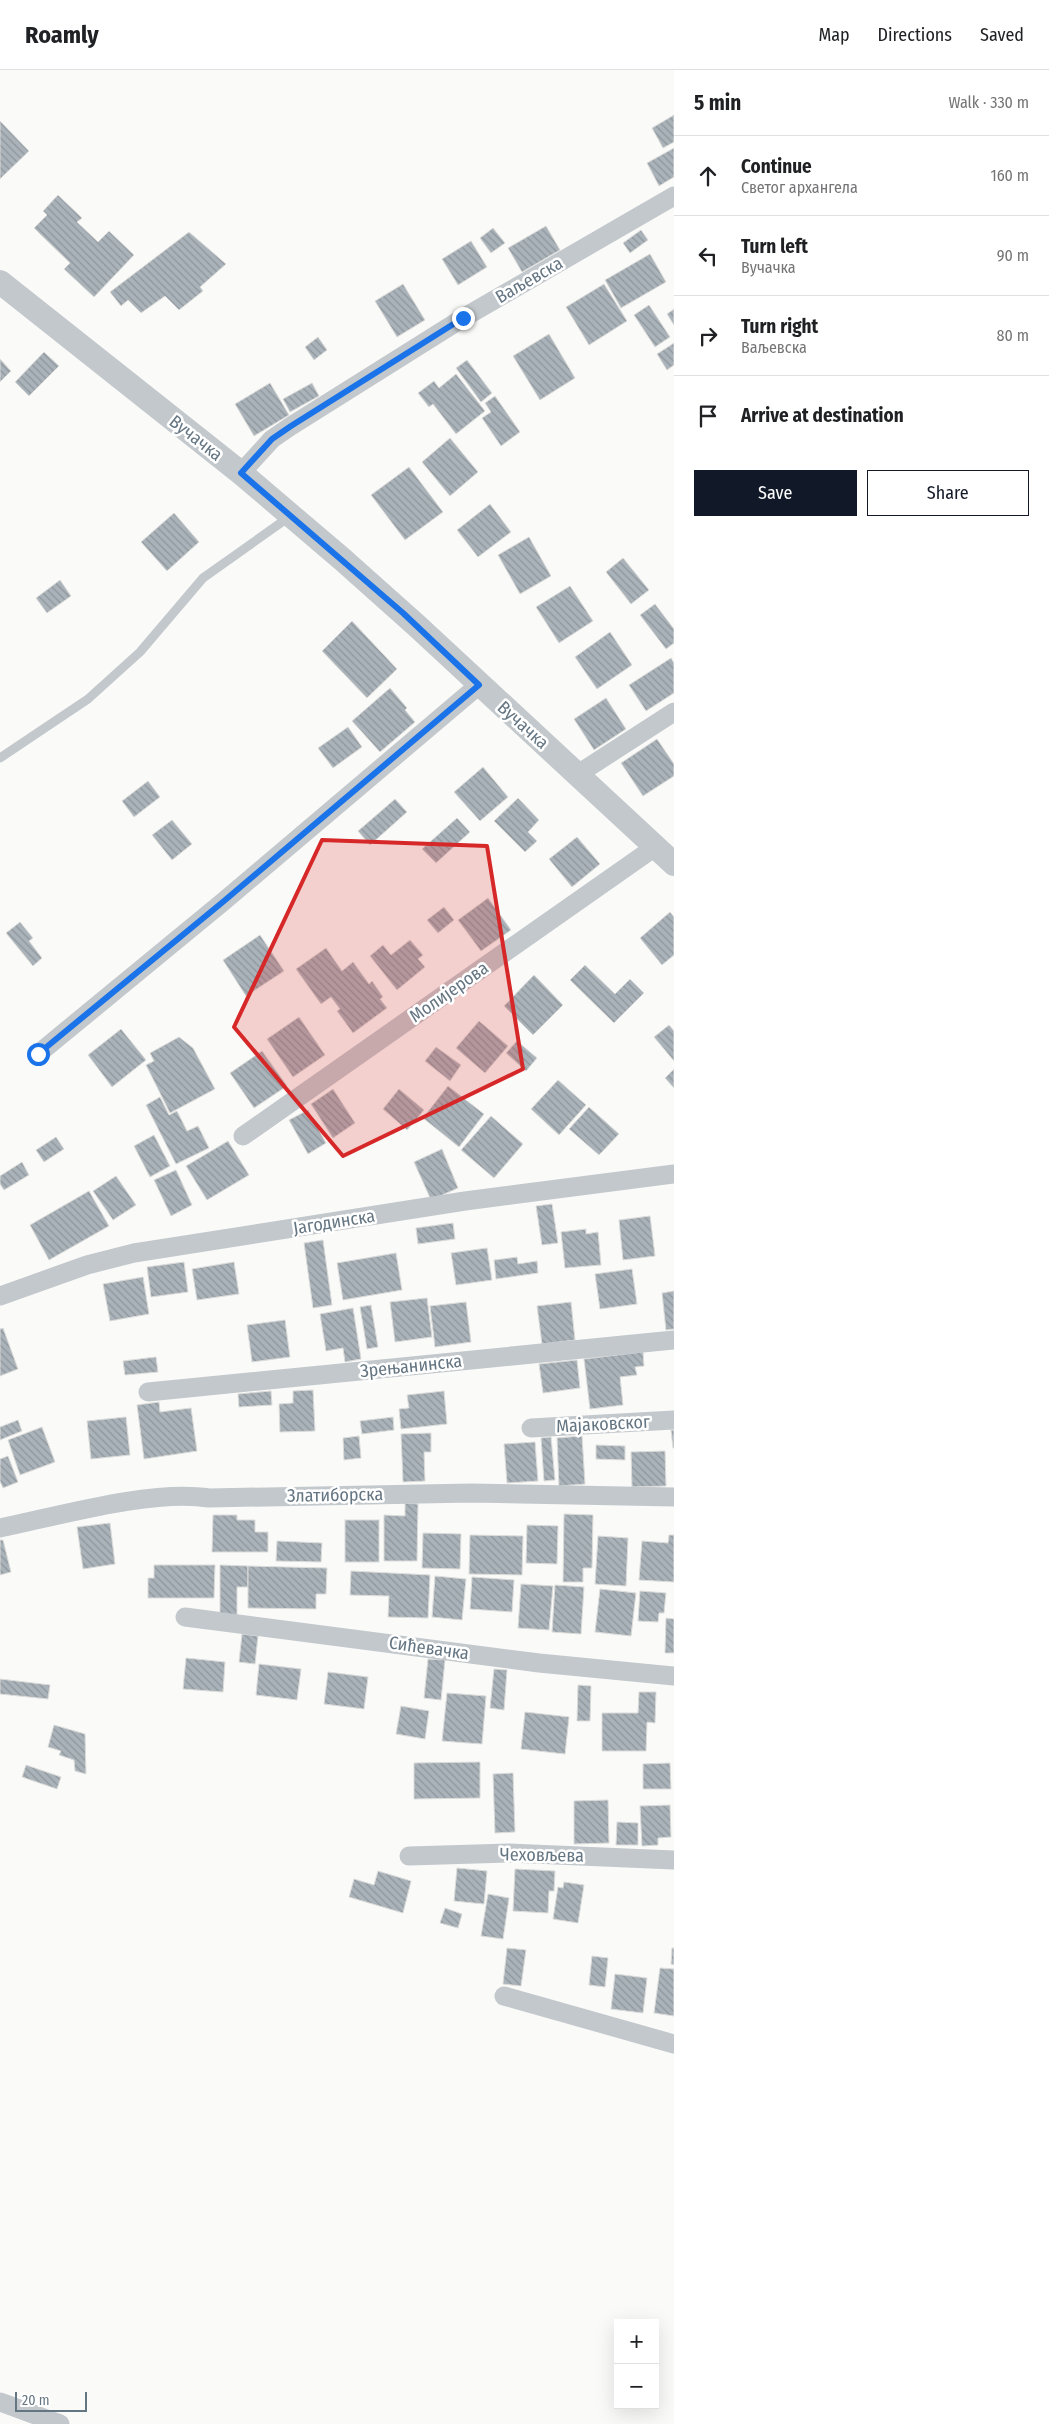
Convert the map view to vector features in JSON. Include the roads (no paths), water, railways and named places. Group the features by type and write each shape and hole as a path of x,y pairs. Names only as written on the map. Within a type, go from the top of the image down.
{"street":[{"name":"Ваљевска","path":"241,473 266,445 291,426 463,318 673,197"},
{"name":"Вучачка","path":"1,284 241,473 291,515 416,625 674,864"},
{"path":"38,1054 224,901 479,685"},
{"path":"578,774 674,712"},
{"name":"Молијерова","path":"244,1136 655,846"},
{"name":"Јагодинска","path":"0,1296 87,1265 134,1253 465,1201 674,1174"},
{"name":"Зрењанинска","path":"148,1392 674,1340"},
{"name":"Мајаковског","path":"531,1428 674,1420"},
{"name":"Златиборска","path":"0,1528 128,1502 191,1495 210,1498 472,1493 674,1497"},
{"name":"Сићевачка","path":"185,1617 548,1664 674,1676"},
{"name":"Чеховљева","path":"410,1856 509,1853 674,1860"},
{"path":"504,1996 674,2044"},
{"path":"0,2402 57,2424"}],"lane":[{"path":"0,758 88,698 140,652 203,578 291,515"}]}
